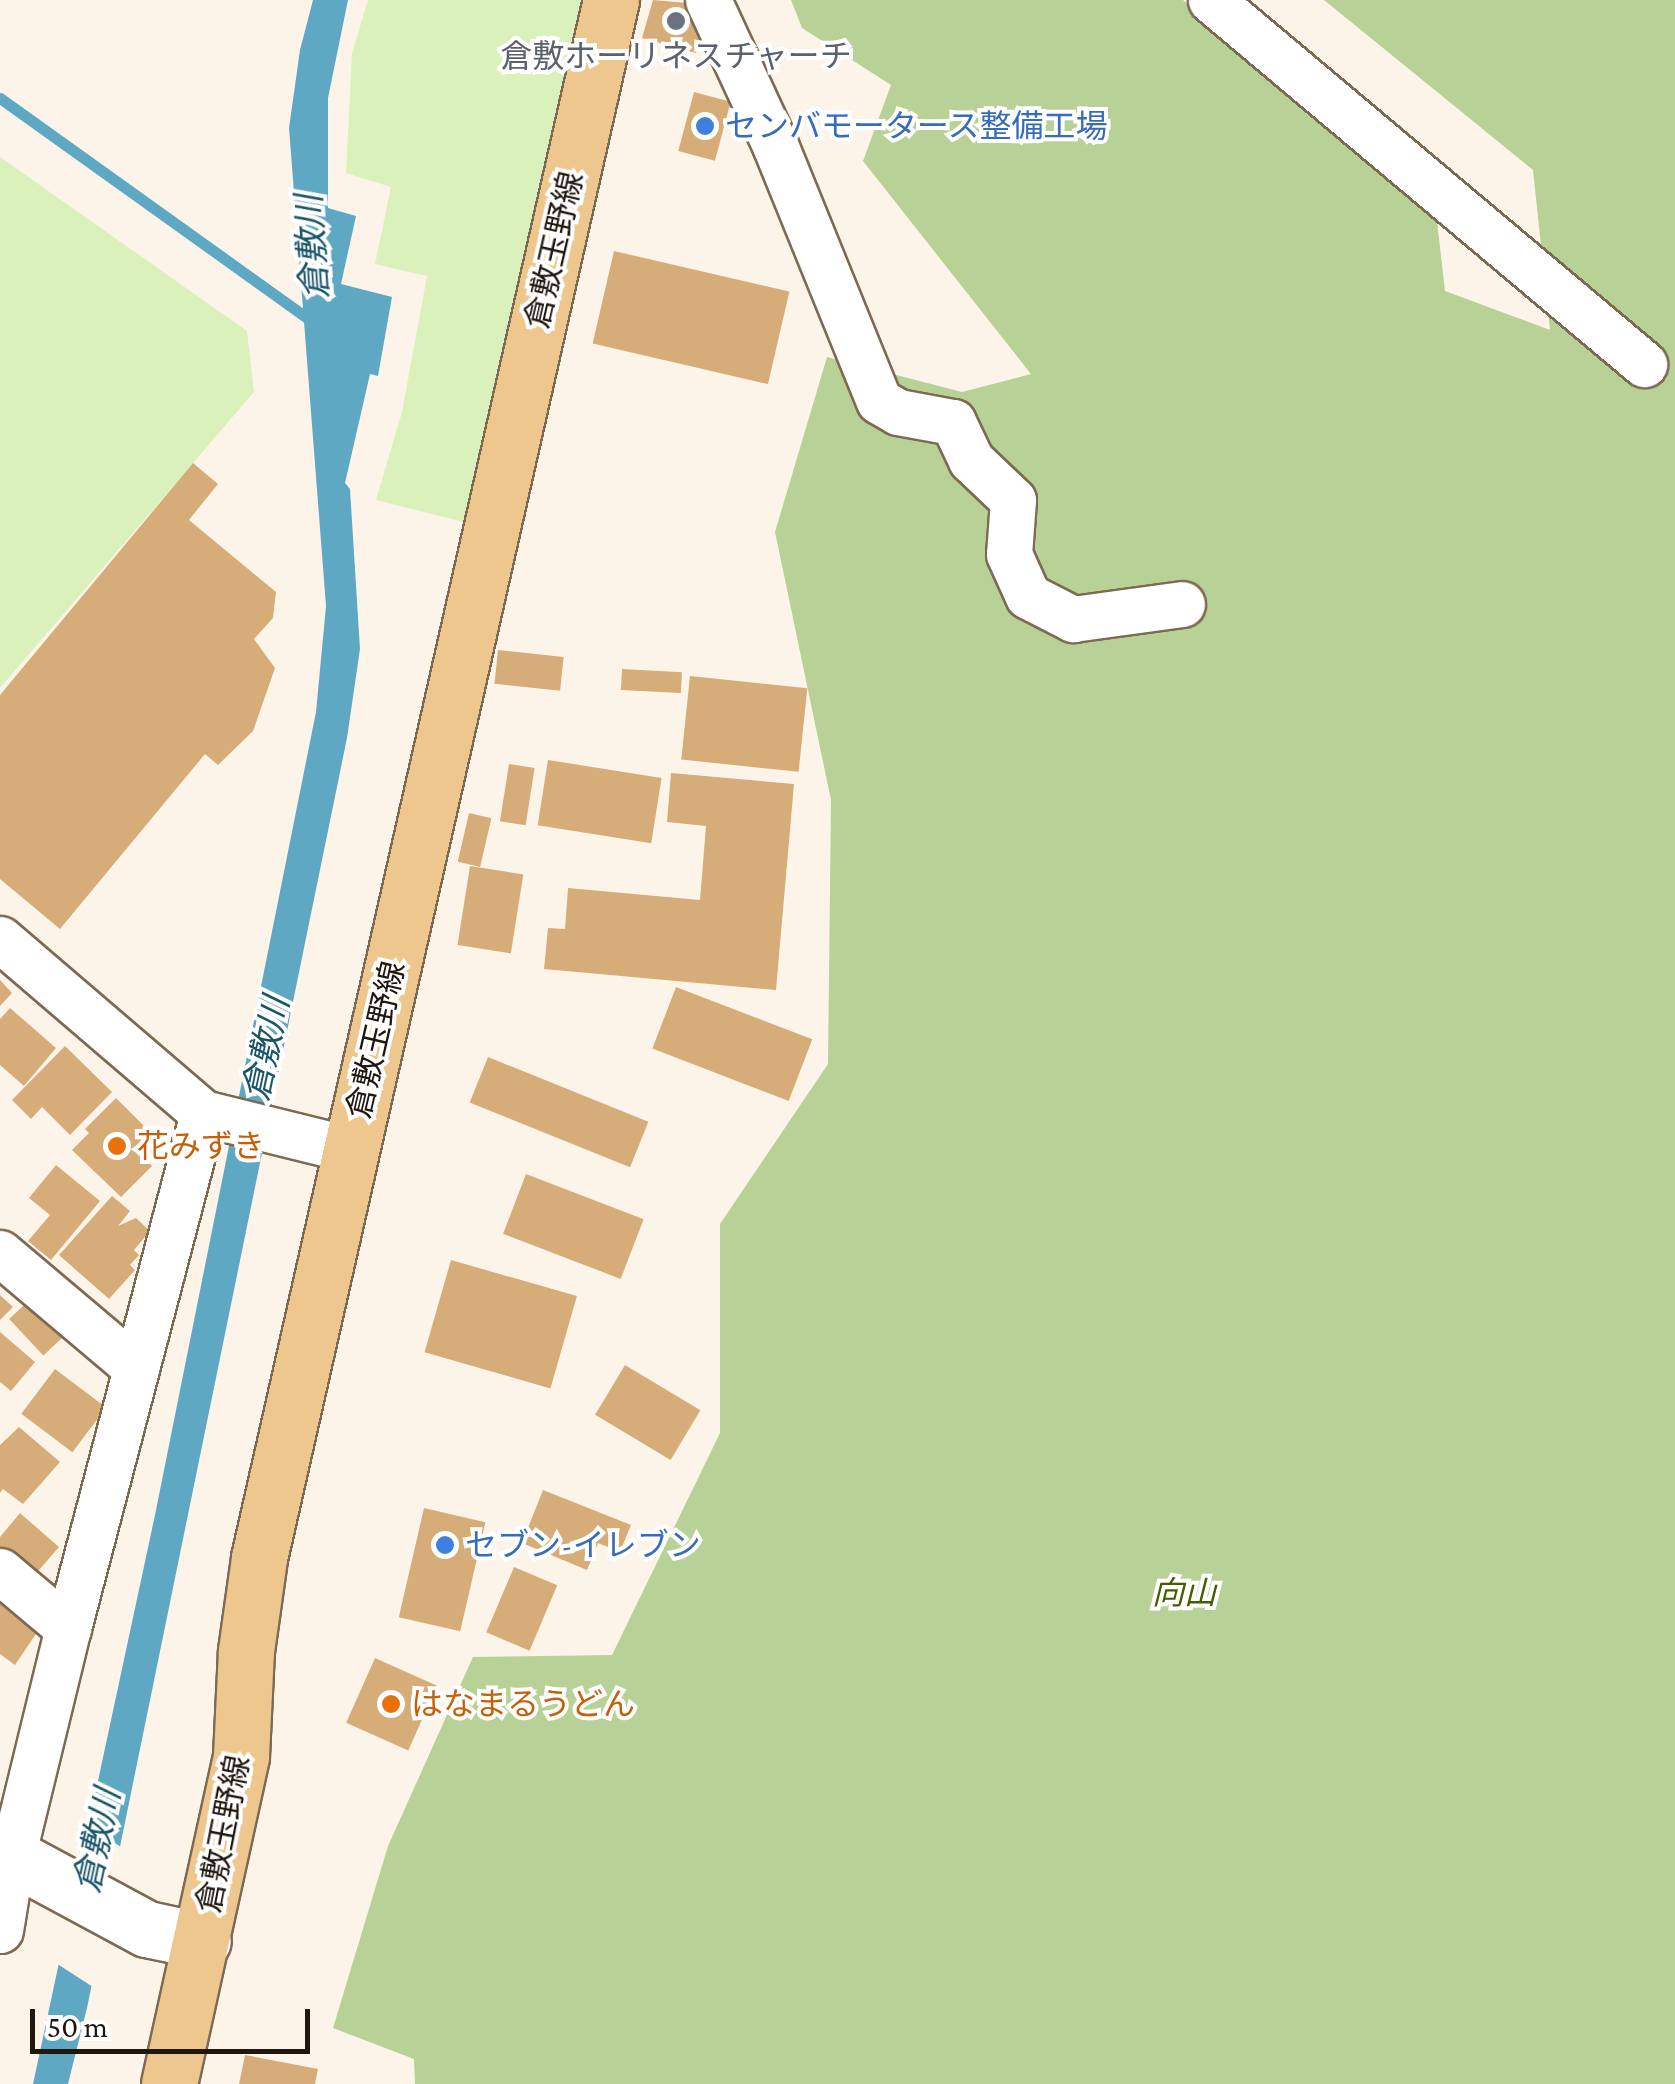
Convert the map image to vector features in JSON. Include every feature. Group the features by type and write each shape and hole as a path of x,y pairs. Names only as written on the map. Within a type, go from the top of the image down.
{"main road":[{"name":"倉敷玉野線","path":"169,2084 240,1756 246,1651 260,1558 611,0"}],"street":[{"path":"708,0 775,145 879,401 898,412 952,422 971,460 1013,500 1009,554 1028,596 1073,619 1182,604"},
{"path":"1211,0 1644,364"},
{"path":"0,939 210,1116 352,1150"},
{"path":"0,1930 68,1628 136,1368 210,1116"},
{"path":"0,1252 136,1368"},
{"path":"0,1570 68,1628"},
{"path":"0,1764 14,1773 29,1725 44,1732"},
{"path":"15,1859 148,1929 203,1941"}],"green space":[{"path":"368,0 585,0 464,522 376,500 402,412 427,276 375,264 391,187 346,173 352,53"},
{"name":"向山","path":"791,0 1183,0 1435,204 1445,291 1550,330 1533,170 1324,0 1675,0 1675,2084 415,2084 414,2059 333,2028 388,1846 473,1657 612,1655 720,1433 720,1224 828,1064 831,800 775,532 827,357 962,392 1031,374 863,161 891,85 802,28"},
{"path":"0,157 247,331 254,392 0,688"}],"water":[{"name":"倉敷川","path":"313,0 348,0 328,98 328,208 356,216 341,284 392,297 378,376 370,374 345,483 350,489 360,649 347,738 87,2008 68,2084 33,2084 155,1515 316,712 326,606 289,128 300,50"}],"pier":[{"path":"83,1822 127,1851 96,1989 56,1963"}],"building":[{"name":"倉敷ホーリネスチャーチ","path":"653,0 710,5 696,53 642,38"},
{"name":"センバモータース整備工場","path":"694,92 731,102 715,161 678,151"},
{"path":"614,251 789,291 768,384 593,344"},
{"path":"193,463 218,484 189,520 276,592 273,618 254,639 275,668 253,731 218,765 205,754 60,929 0,879 0,695"},
{"path":"498,650 564,657 560,691 494,684"},
{"path":"622,669 682,672 681,693 621,690"},
{"path":"690,676 807,688 799,772 681,760"},
{"path":"548,760 662,778 651,843 538,825"},
{"path":"509,764 535,768 526,825 500,821"},
{"path":"671,773 794,784 776,990 544,969 548,928 565,929 568,888 700,900 706,826 667,822"},
{"path":"469,813 491,818 480,867 458,862"},
{"path":"470,866 523,874 511,953 457,945"},
{"path":"0,980 12,993 0,1006"},
{"path":"676,987 812,1039 789,1101 652,1049"},
{"path":"10,1008 56,1048 24,1086 0,1065 0,1019"},
{"path":"65,1046 112,1092 70,1135 42,1107 31,1119 12,1100"},
{"path":"488,1057 648,1122 630,1167 470,1102"},
{"name":"花みずき","path":"116,1098 161,1143 146,1159 152,1166 121,1197 72,1150 89,1133 85,1129"},
{"path":"56,1165 100,1201 51,1260 28,1241 50,1215 29,1198"},
{"path":"526,1174 644,1219 621,1279 503,1234"},
{"path":"112,1196 130,1211 118,1226 136,1218 150,1231 134,1250 139,1255 130,1265 135,1270 109,1299 59,1255"},
{"path":"451,1260 577,1296 550,1388 425,1352"},
{"path":"37,1293 71,1330 43,1355 9,1319"},
{"path":"0,1295 13,1307 0,1320"},
{"path":"0,1332 35,1362 11,1391 0,1382"},
{"path":"625,1365 700,1410 671,1460 595,1415"},
{"path":"55,1369 106,1408 72,1452 21,1414"},
{"path":"19,1427 60,1462 23,1504 3,1489 0,1493 0,1445"},
{"path":"543,1490 631,1525 620,1552 598,1543 587,1570 522,1543"},
{"path":"424,1508 485,1522 460,1631 399,1617"},
{"path":"20,1513 59,1547 33,1577 0,1548 0,1537"},
{"path":"514,1567 557,1585 530,1651 486,1632"},
{"path":"0,1599 40,1628 15,1665 0,1654"},
{"name":"はなまるうどん","path":"375,1658 437,1686 408,1751 346,1723"},
{"path":"245,2055 318,2069 315,2084 239,2084"}],"waterway":[{"name":"倉敷川","path":"0,98 314,323"}],"place":[{"name":"倉敷ホーリネスチャーチ","path":"676,21"},
{"name":"センバモータース整備工場","path":"705,126"},
{"name":"花みずき","path":"117,1146"},
{"name":"セブン-イレブン","path":"445,1545"},
{"name":"はなまるうどん","path":"391,1704"}]}
